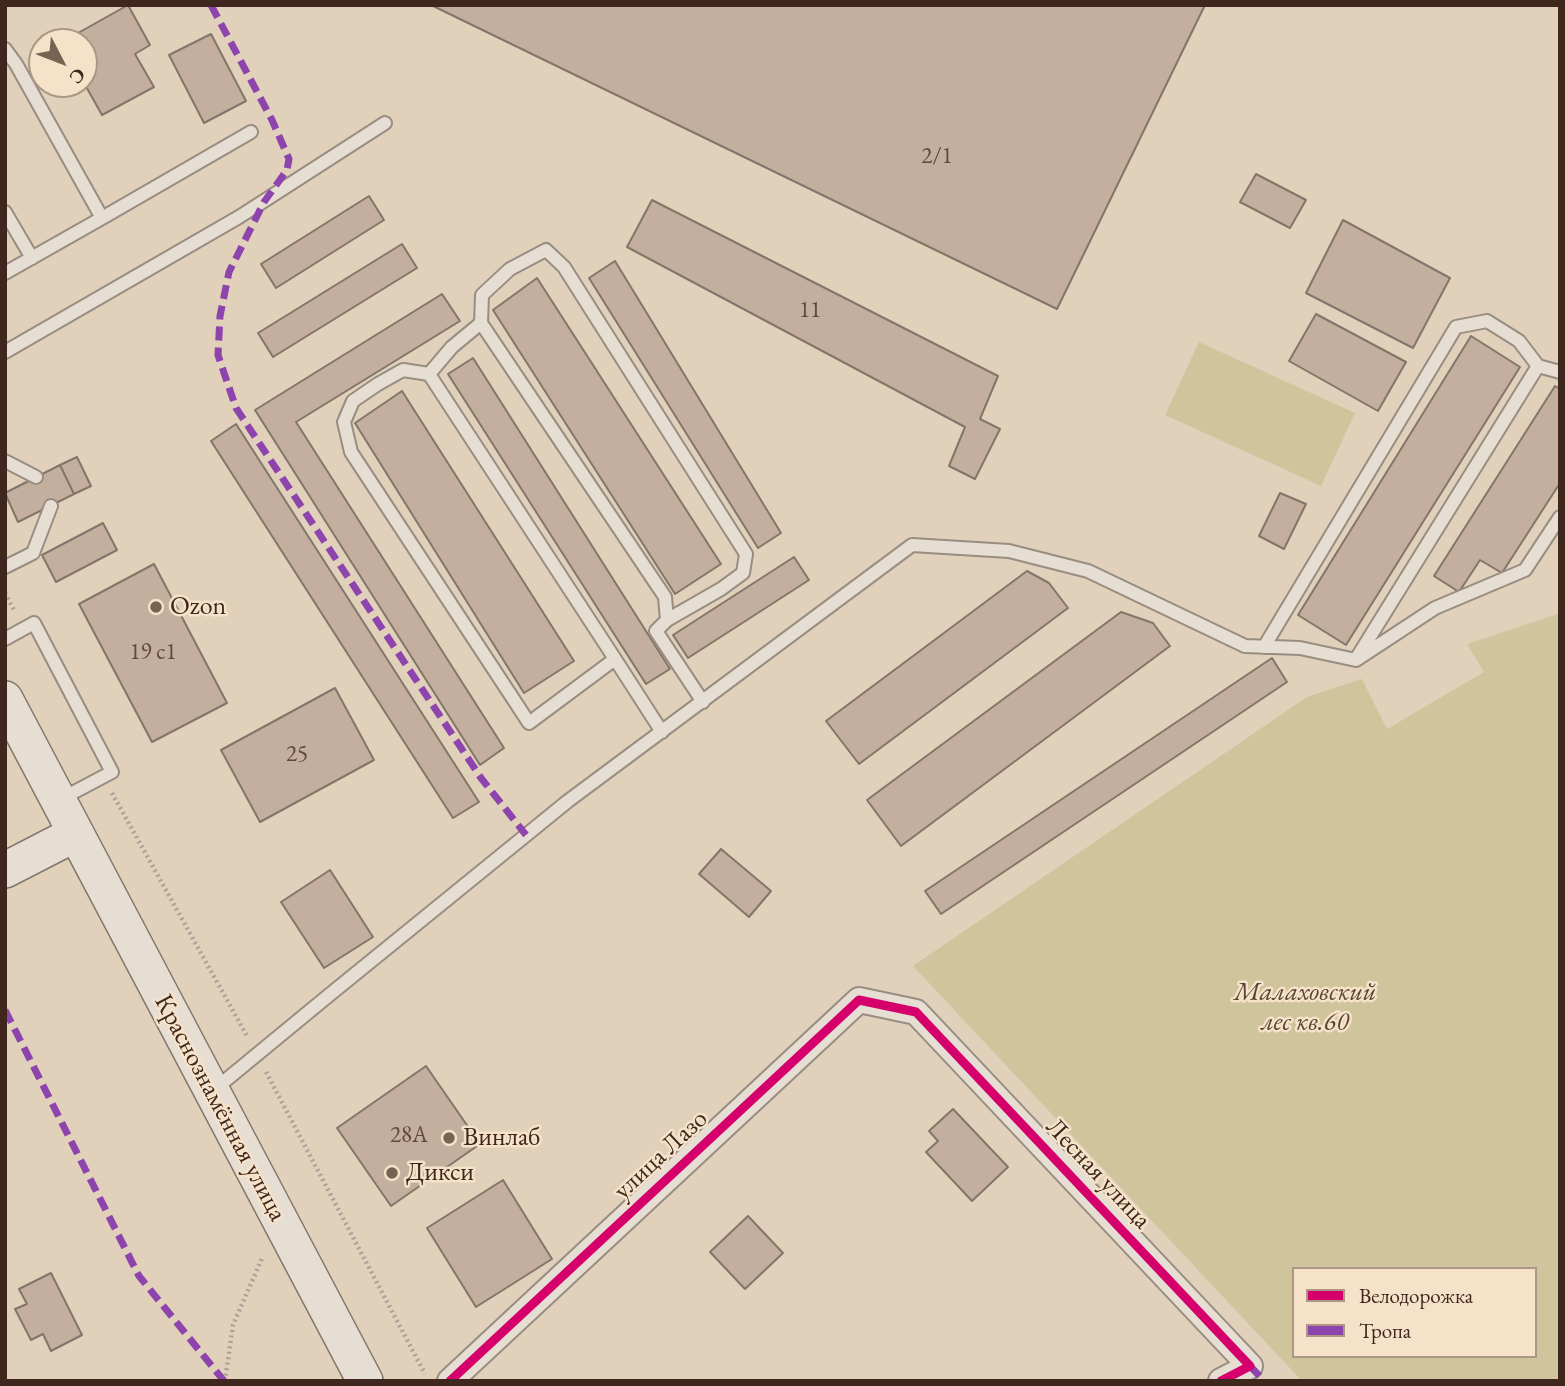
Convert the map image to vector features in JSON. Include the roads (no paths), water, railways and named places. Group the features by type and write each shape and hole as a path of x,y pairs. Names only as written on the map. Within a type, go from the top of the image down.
{"main road":[{"name":"Краснознамённая улица","path":"5,699 365,1381"},
{"path":"5,870 75,834"}],"street":[{"name":"улица Лазо","path":"450,1381 859,1000 916,1012"},
{"name":"Лесная улица","path":"916,1012 1251,1366 1221,1381"}],"lane":[{"path":"5,49 102,218"},
{"path":"5,352 239,217 385,123"},
{"path":"5,273 251,132"},
{"path":"5,212 32,258"},
{"path":"667,620 665,597 481,323 482,295 510,269 547,250 564,267 746,554 743,573 667,620 656,631 703,702"},
{"path":"1264,646 1456,327 1487,321 1519,341 1538,366 1560,372"},
{"path":"429,374 452,347 481,323"},
{"path":"1356,660 1538,366"},
{"path":"615,659 529,723 351,452 344,422 353,401 403,370 429,374 615,659 662,732"},
{"path":"5,461 36,477"},
{"path":"5,567 33,553 51,506"},
{"path":"212,1092 568,801 912,545 1009,551 1088,571 1245,646 1300,648 1356,660 1435,608 1525,570 1560,517"},
{"path":"5,639 34,624 112,772 58,800"}],"place":[{"name":"Ozon","path":"156,607"},
{"name":"Винлаб","path":"449,1138"},
{"name":"Дикси","path":"392,1173"}],"park label":[{"name":"Малаховский лес кв.60","path":"1305,1008"}]}
